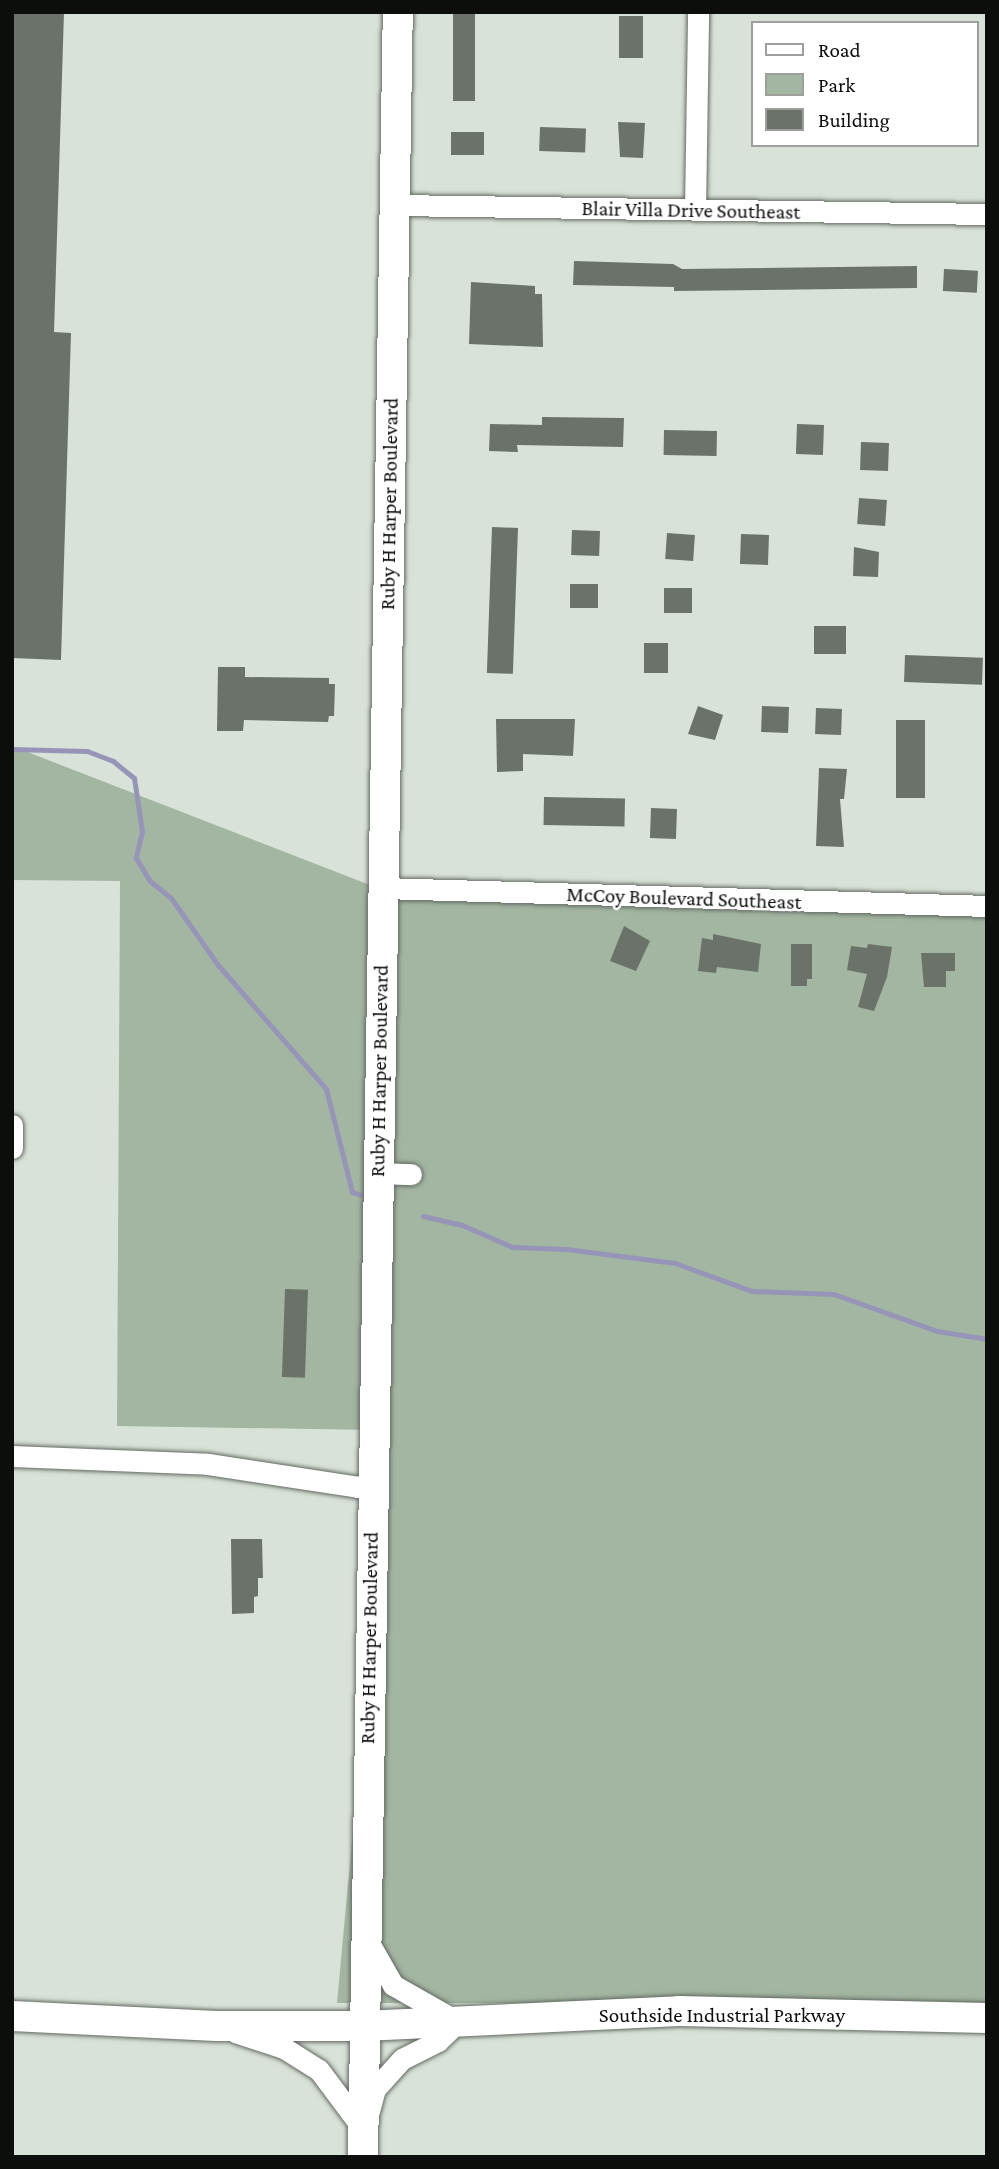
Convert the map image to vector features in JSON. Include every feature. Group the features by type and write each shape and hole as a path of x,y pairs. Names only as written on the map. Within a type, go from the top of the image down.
{"street":[{"name":"Ruby H Harper Boulevard","path":"363,2143 371,1483 397,12"},
{"path":"695,210 698,12"},
{"name":"Blair Villa Drive Southeast","path":"395,205 987,214"},
{"name":"McCoy Boulevard Southeast","path":"382,888 987,906"},
{"path":"12,1125 12,1148"},
{"path":"378,1173 411,1174"},
{"path":"12,1456 208,1464 358,1486 371,1483"},
{"path":"363,2143 375,2089 402,2059 438,2041 458,2022 393,1985 365,1933"},
{"name":"Southside Industrial Parkway","path":"12,2016 216,2026 363,2026 679,2011 987,2018"},
{"name":"Southside Industrial Parkway","path":"216,2026 284,2048 319,2070 363,2143"}],"green space":[{"path":"12,746 375,887 987,906 987,2003 337,2003 369,1656 375,1430 117,1426 120,881 12,880"}],"building":[{"path":"12,12 64,12 54,332 71,333 61,660 12,658"},
{"path":"453,12 475,12 475,101 453,101"},
{"path":"619,16 643,16 643,58 619,58"},
{"path":"618,122 645,123 643,158 620,157"},
{"path":"540,127 586,129 585,153 539,151"},
{"path":"451,132 484,132 484,155 451,155"},
{"path":"574,261 673,264 682,269 917,266 917,288 674,291 674,287 573,285"},
{"path":"944,269 978,271 977,293 943,291"},
{"path":"471,282 535,286 535,294 542,294 543,347 469,344"},
{"path":"542,417 624,418 623,447 517,445 518,452 489,451 490,424 542,425"},
{"path":"797,424 824,425 823,455 796,454"},
{"path":"664,430 717,431 717,456 664,455"},
{"path":"861,442 889,443 888,471 860,470"},
{"path":"859,498 887,500 885,526 857,524"},
{"path":"492,527 518,528 513,674 487,673"},
{"path":"572,530 600,531 599,556 571,555"},
{"path":"667,533 695,535 693,561 665,559"},
{"path":"741,534 769,535 768,565 740,564"},
{"path":"854,547 879,552 878,577 853,576"},
{"path":"570,584 598,584 598,608 570,608"},
{"path":"664,588 692,588 692,613 664,613"},
{"path":"814,626 846,626 846,654 814,654"},
{"path":"644,643 668,643 668,673 644,673"},
{"path":"905,655 983,658 982,685 904,682"},
{"path":"218,667 245,667 245,677 329,678 329,684 335,684 334,716 329,716 328,722 244,720 243,731 217,731"},
{"path":"698,706 723,715 715,740 688,734"},
{"path":"762,706 789,707 788,733 761,732"},
{"path":"816,708 842,709 841,735 815,734"},
{"path":"496,719 575,719 573,756 523,754 523,771 497,772"},
{"path":"896,720 925,720 925,798 896,798"},
{"path":"819,768 847,769 844,799 840,799 844,847 816,846"},
{"path":"544,797 625,798 624,826 544,825"},
{"path":"651,808 677,809 676,839 650,838"},
{"path":"624,926 650,941 636,971 610,961"},
{"path":"713,934 761,944 758,972 717,967 716,973 698,971 702,938 713,940"},
{"path":"791,944 812,944 812,979 807,979 807,986 791,986"},
{"path":"868,944 892,947 887,977 874,1011 858,1007 867,974 847,970 851,946 867,948"},
{"path":"921,953 955,953 955,971 946,971 946,987 924,987"},
{"path":"285,1289 308,1290 305,1378 282,1377"},
{"path":"231,1539 262,1539 263,1578 258,1578 254,1613 232,1614"}],"waterway":[{"path":"12,749 87,751 113,761 134,778 142,831 136,858 150,881 171,898 218,965 326,1089 352,1192 361,1195"},
{"path":"423,1216 462,1225 512,1247 566,1249 675,1263 752,1291 834,1294 937,1331 987,1339"}]}
